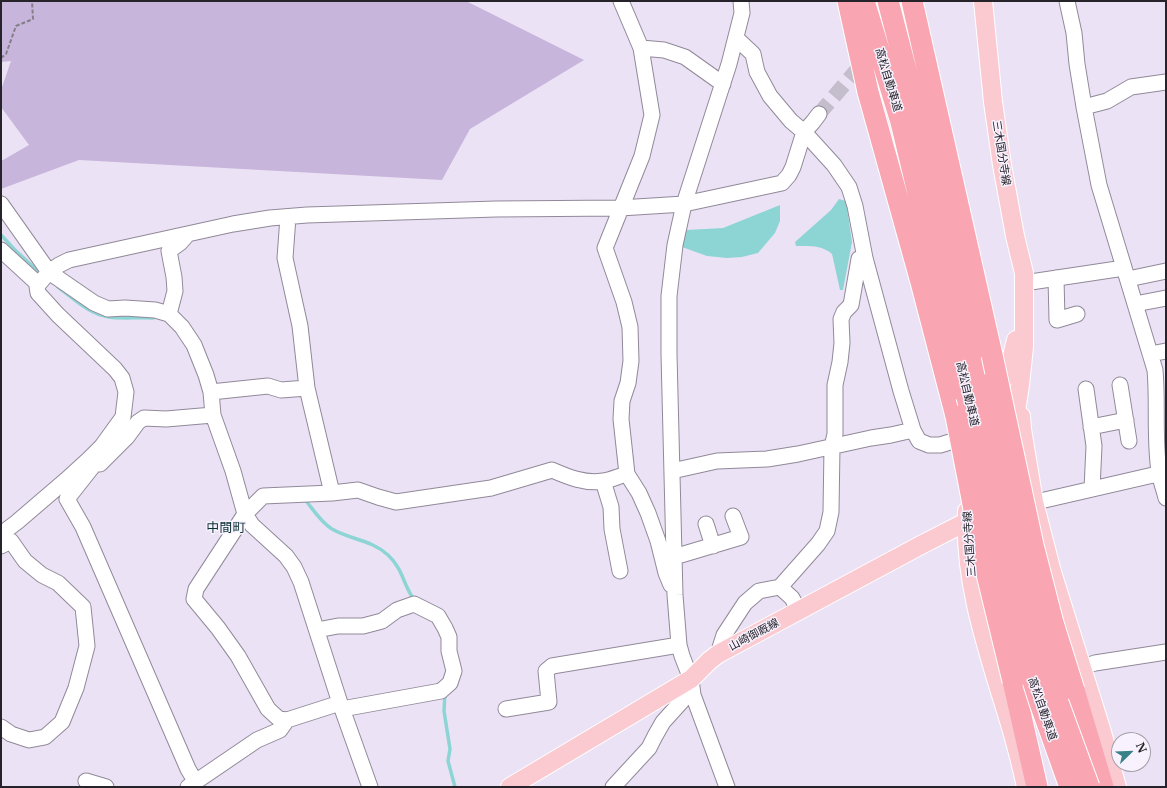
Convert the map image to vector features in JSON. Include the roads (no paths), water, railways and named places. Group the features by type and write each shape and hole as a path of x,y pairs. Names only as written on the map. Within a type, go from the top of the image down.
{"highway":[{"path":"848,1 868,92 921,282 956,416 985,566 1037,787"},
{"name":"高松自動車道","path":"864,1 901,122 1044,657 1055,694 1091,787"},
{"name":"高松自動車道","path":"888,1 919,120 1027,662 1070,787"},
{"path":"912,1 992,355 1033,545 1053,623 1103,787"}],"main road":[{"name":"三木国分寺線","path":"983,1 993,102 1002,165 1015,236 1024,273 1024,347 1020,385 1009,454 1007,479 1012,507 1091,787"},
{"name":"三木国分寺線","path":"1024,303 1011,360 971,460 966,522 969,559 979,616 993,669 1013,733 1026,787"},
{"path":"1020,385 1022,429 1034,502 1052,572 1082,667 1117,787"},
{"name":"山崎御厩線","path":"510,787 691,683 709,661 718,654 966,522 1012,507"}],"street":[{"path":"621,1 641,48 652,115 642,156 605,248 624,302 630,327 631,361 628,382 622,401 627,474 639,493 648,513 658,541 666,573 675,595"},
{"path":"727,787 702,722 679,645 675,595 668,354 669,296 675,245 684,204 723,84 736,38 742,13 741,1"},
{"path":"1067,1 1074,34 1084,107 1099,185 1155,370 1157,456 1162,472 1166,498"},
{"path":"736,38 753,54 757,72 770,96 791,121 804,132 834,165 849,187 855,206 865,258 913,430 919,441 929,446 940,445 982,432"},
{"path":"641,48 664,50 685,57 723,84"},
{"path":"1084,107 1107,101 1131,87 1166,82"},
{"path":"287,720 280,730 257,740 191,784 188,769 83,526 67,500 123,417 126,392 122,378 115,369 58,316 38,293 37,290 44,278 58,265 69,260 233,224 288,217 315,214 496,209 620,208 684,204 782,183 790,175 804,132 819,114"},
{"path":"1,204 44,278"},
{"path":"288,217 285,258 300,326 307,388 332,493"},
{"path":"169,314 175,291 169,252 188,234"},
{"path":"1,250 44,278 108,309 125,308 155,310 169,314 182,327 194,345 206,375 211,392 213,415 233,471 245,514 252,525 286,556 294,567 301,582 341,706 370,787"},
{"path":"718,654 724,635 745,603 758,591 780,587 818,544 827,531 831,512 832,447 835,434 835,385 842,344 841,318 844,312 851,305 859,259 865,258"},
{"path":"1024,283 1056,278 1166,271"},
{"path":"1056,278 1057,320 1077,314"},
{"path":"1135,304 1166,298"},
{"path":"1150,354 1166,351"},
{"path":"1120,385 1129,441"},
{"path":"211,392 268,386 281,390 307,388"},
{"path":"1086,389 1094,446 1092,489"},
{"path":"1,534 66,480 92,462 100,464 127,437 138,422 144,418 213,415"},
{"path":"1091,427 1126,420"},
{"path":"672,471 717,461 767,459 871,438 891,436 913,430"},
{"path":"316,630 338,626 363,626 382,621 397,610 414,604 438,616 449,637 449,651 454,671 445,687 341,706 287,720 279,719 268,709 238,656 218,628 194,599 196,589 245,514 263,496 332,493 358,490 378,498 396,502 491,488 552,470 564,476 585,481 603,481 627,474"},
{"path":"1012,507 1162,472"},
{"path":"603,481 611,507 612,529 620,571"},
{"path":"674,557 741,537 733,516"},
{"path":"706,524 714,546"},
{"path":"1,546 12,541 25,561 42,575 58,583 84,607 87,646 76,688 62,722 45,737 29,740 11,734 1,727"},
{"path":"780,587 792,598 799,611"},
{"path":"506,709 548,702 546,671 552,666 679,645"},
{"path":"1082,667 1095,663 1166,652"},
{"path":"613,787 649,748 654,736 663,722 682,701 691,683"},
{"path":"86,781 106,787"}],"waterway":[{"path":"1,235 42,275"},
{"path":"58,287 95,313 119,318 153,318"},
{"path":"307,502 322,520 332,529 374,546 388,555 397,566 415,601"},
{"path":"445,692 444,711 450,749 448,761 455,787"}],"tunnel":[{"path":"819,114 866,59"}],"district":[{"name":"中間町","path":"226,528"}]}
